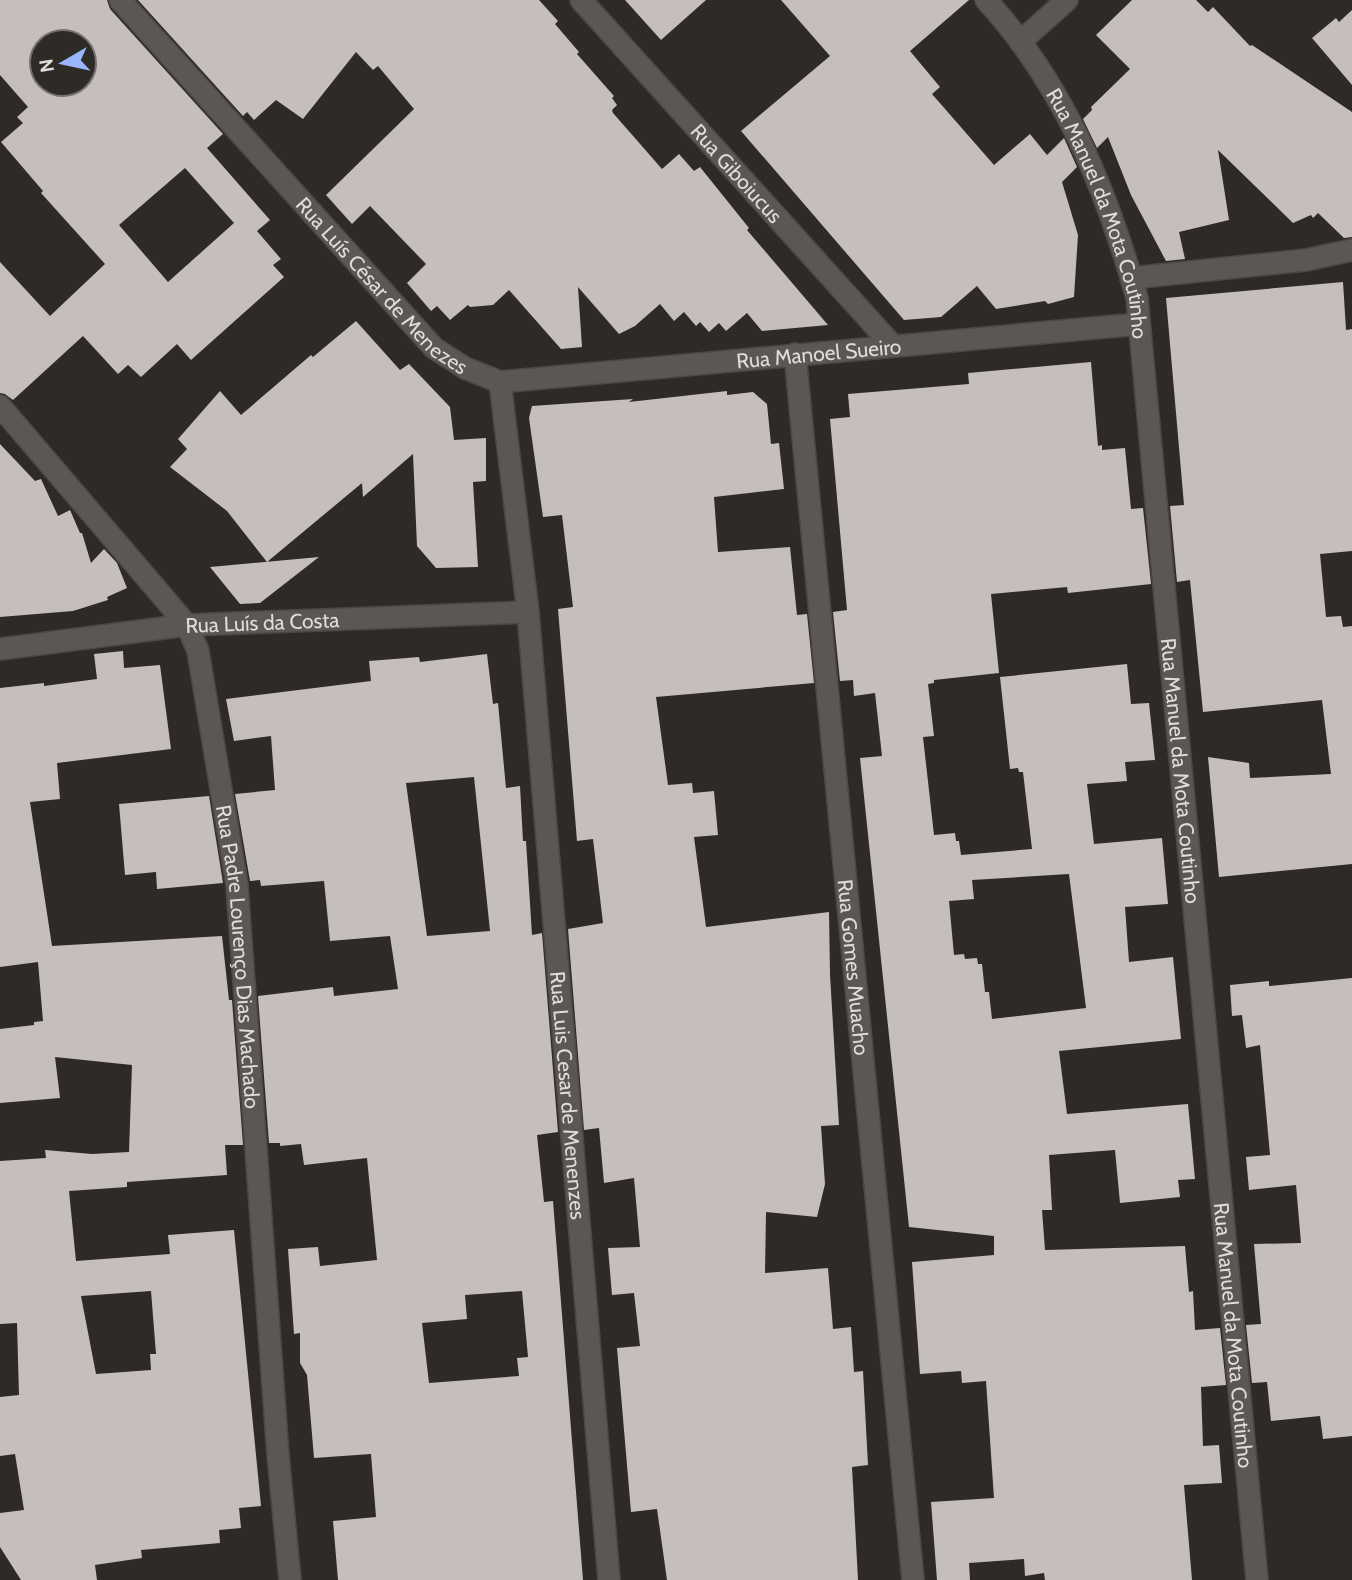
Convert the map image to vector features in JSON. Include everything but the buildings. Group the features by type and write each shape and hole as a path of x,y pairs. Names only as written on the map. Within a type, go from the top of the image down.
{"street":[{"name":"Rua Luís César de Menezes","path":"120,0 434,348 465,368 500,382"},
{"name":"Rua Giboiucus","path":"582,0 893,346"},
{"name":"Rua Manuel da Mota Coutinho","path":"986,0 1020,42 1059,98 1093,169 1124,247 1137,298 1257,1580"},
{"path":"1020,42 1067,0"},
{"path":"1131,278 1306,260 1352,250"},
{"name":"Rua Manoel Sueiro","path":"500,382 1139,324"},
{"name":"Rua Gomes Muacho","path":"794,354 913,1580"},
{"path":"500,382 528,612"},
{"name":"Rua Padre Lourenço Dias Machado","path":"0,405 187,625 198,651 237,885 278,1455 290,1580"},
{"name":"Rua Luís da Costa","path":"0,649 187,625 528,612"},
{"name":"Rua Luis Cesar de Menenzes","path":"528,612 609,1580"}]}
